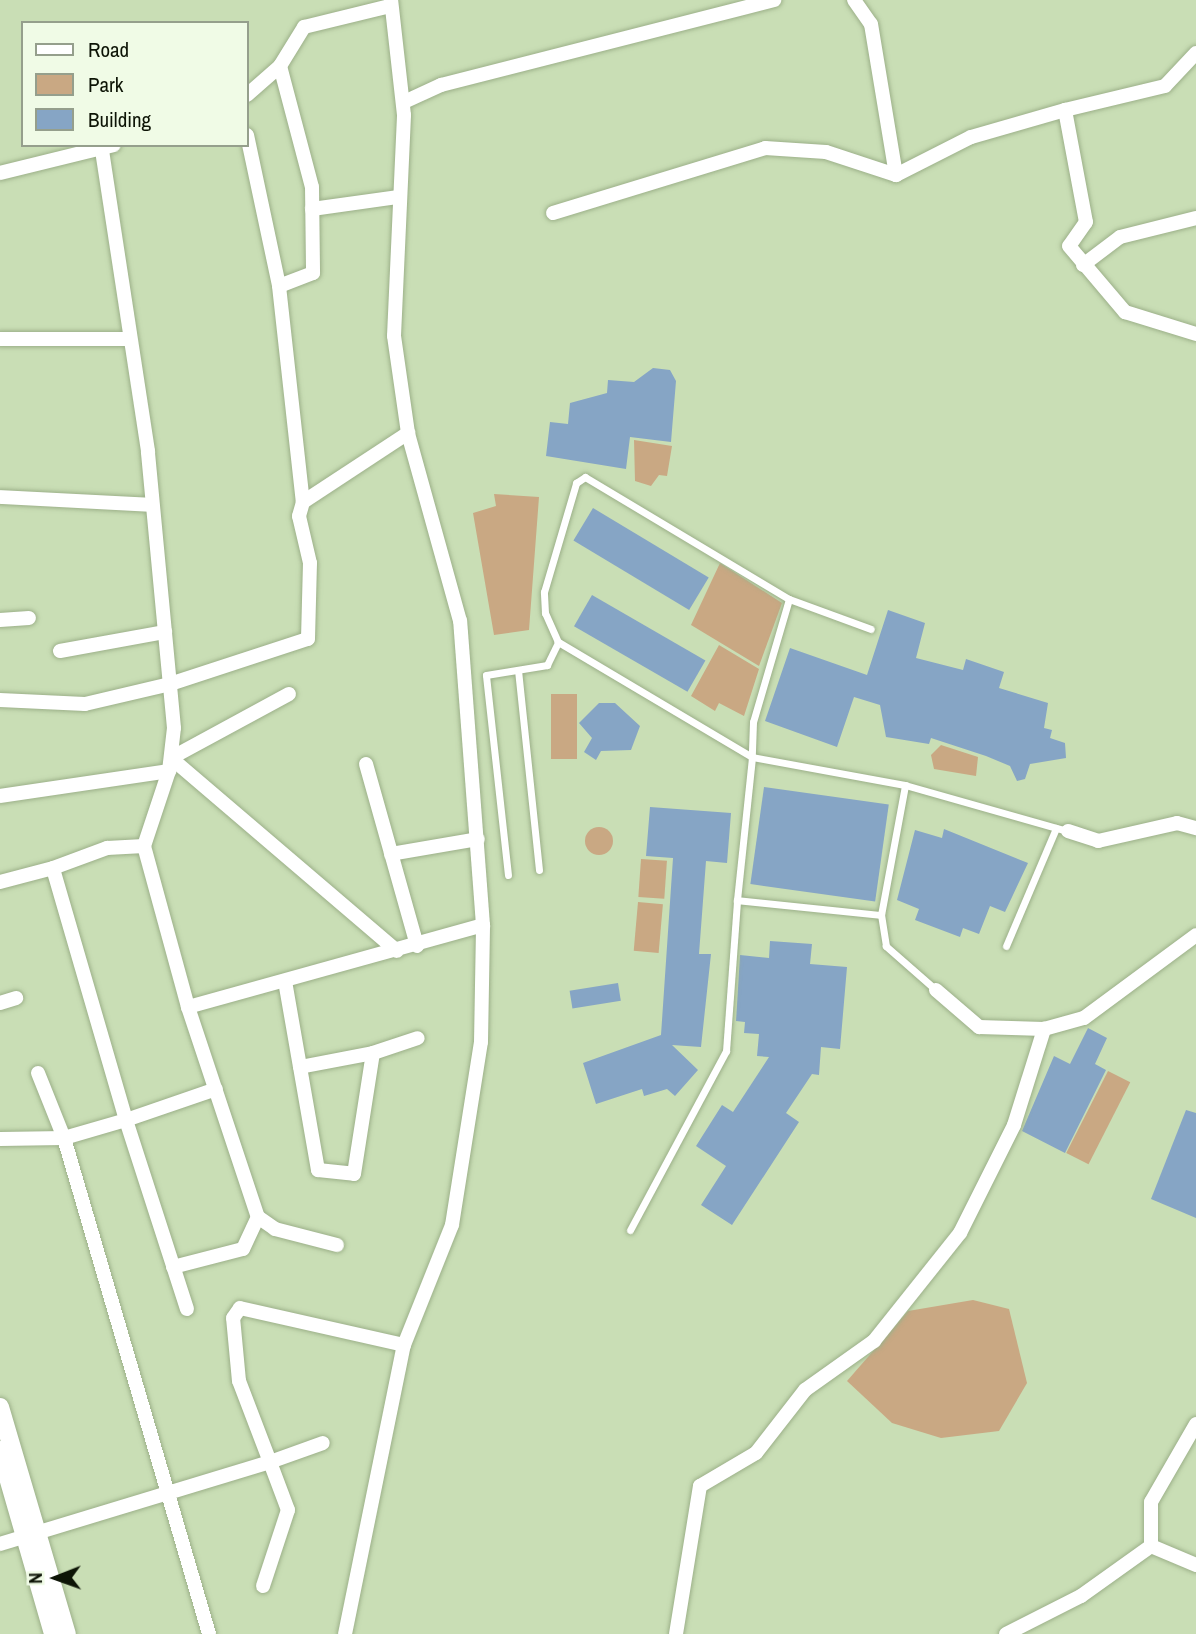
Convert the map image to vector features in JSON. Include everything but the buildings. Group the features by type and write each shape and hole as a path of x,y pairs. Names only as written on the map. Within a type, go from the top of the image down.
{"street":[{"path":"404,102 441,85 774,0"},
{"path":"854,0 871,24 896,175"},
{"path":"248,94 281,66 304,27 387,2 404,102 404,170 397,197 394,336 408,433 460,621 478,839 483,925 481,1042 452,1225 404,1345 345,1634"},
{"path":"553,213 765,148 826,152 896,175 971,137 1065,110 1165,86 1196,52"},
{"path":"279,286 313,273 312,209 296,112 281,66"},
{"path":"1065,110 1086,222 1069,246 1125,312 1196,334"},
{"path":"2,700 85,704 170,684 308,639 310,564 299,516 303,502 279,286 248,140"},
{"path":"0,173 108,147 128,339 152,505 170,684 170,764 144,846 188,1007 258,1217 275,1229 337,1245"},
{"path":"312,209 397,197"},
{"path":"1083,265 1120,237 1196,218"},
{"path":"0,338 128,339"},
{"path":"303,502 408,433"},
{"path":"0,497 152,505"},
{"path":"0,620 29,618"},
{"path":"60,651 165,632"},
{"path":"0,796 170,764 289,694"},
{"path":"170,764 397,951"},
{"path":"366,764 416,946"},
{"path":"1062,830 1098,841 1177,823 1196,828"},
{"path":"391,854 478,839"},
{"path":"0,882 53,868 107,848 144,846"},
{"path":"53,868 126,1121 187,1309"},
{"path":"188,1007 416,946 483,925"},
{"path":"936,990 979,1027 1044,1029 1084,1018 1196,935"},
{"path":"285,981 318,1170 354,1174 373,1053"},
{"path":"0,1003 16,998"},
{"path":"676,1634 700,1486 756,1453 805,1390 874,1341 960,1233 1014,1125 1044,1029"},
{"path":"300,1067 373,1053 418,1038"},
{"path":"38,1073 64,1138 209,1634"},
{"path":"0,1139 64,1138 126,1121 216,1089"},
{"path":"173,1267 243,1249 258,1217"},
{"path":"263,1586 288,1510 239,1381 233,1318 240,1308 404,1345"},
{"path":"0,1407 53,1634"},
{"path":"1151,1546 1151,1503 1196,1424"},
{"path":"0,1544 270,1462 323,1443"},
{"path":"0,1450 67,1634"},
{"path":"1151,1546 1196,1565"},
{"path":"1006,1634 1081,1596 1151,1546"}],"lane":[{"path":"508,875 486,675 547,665 558,642 544,592 563,513 576,482 585,477 789,599 871,629"},
{"path":"629,1230 726,1051 753,722 789,599"},
{"path":"558,642 752,757 905,785 1062,830 1006,946"},
{"path":"519,670 539,870"},
{"path":"905,785 881,915 886,946 936,990"},
{"path":"737,900 881,915"}],"green space":[{"path":"634,440 672,446 667,476 659,475 651,486 635,481"},
{"path":"494,494 539,497 529,630 494,635 473,513 496,506"},
{"path":"720,563 782,603 759,666 691,625"},
{"path":"719,645 759,669 744,716 719,703 715,711 691,696"},
{"path":"551,694 577,694 577,759 551,759"},
{"path":"941,745 978,757 976,776 934,769 931,755"},
{"path":"599,827 609,831 613,841 609,851 599,855 589,851 585,841 589,831"},
{"path":"641,859 667,861 664,899 638,897"},
{"path":"638,902 663,904 659,953 634,951"},
{"path":"1108,1071 1130,1082 1089,1164 1066,1153"},
{"path":"973,1300 1009,1309 1027,1383 999,1431 941,1438 892,1423 847,1381 908,1311"}]}
